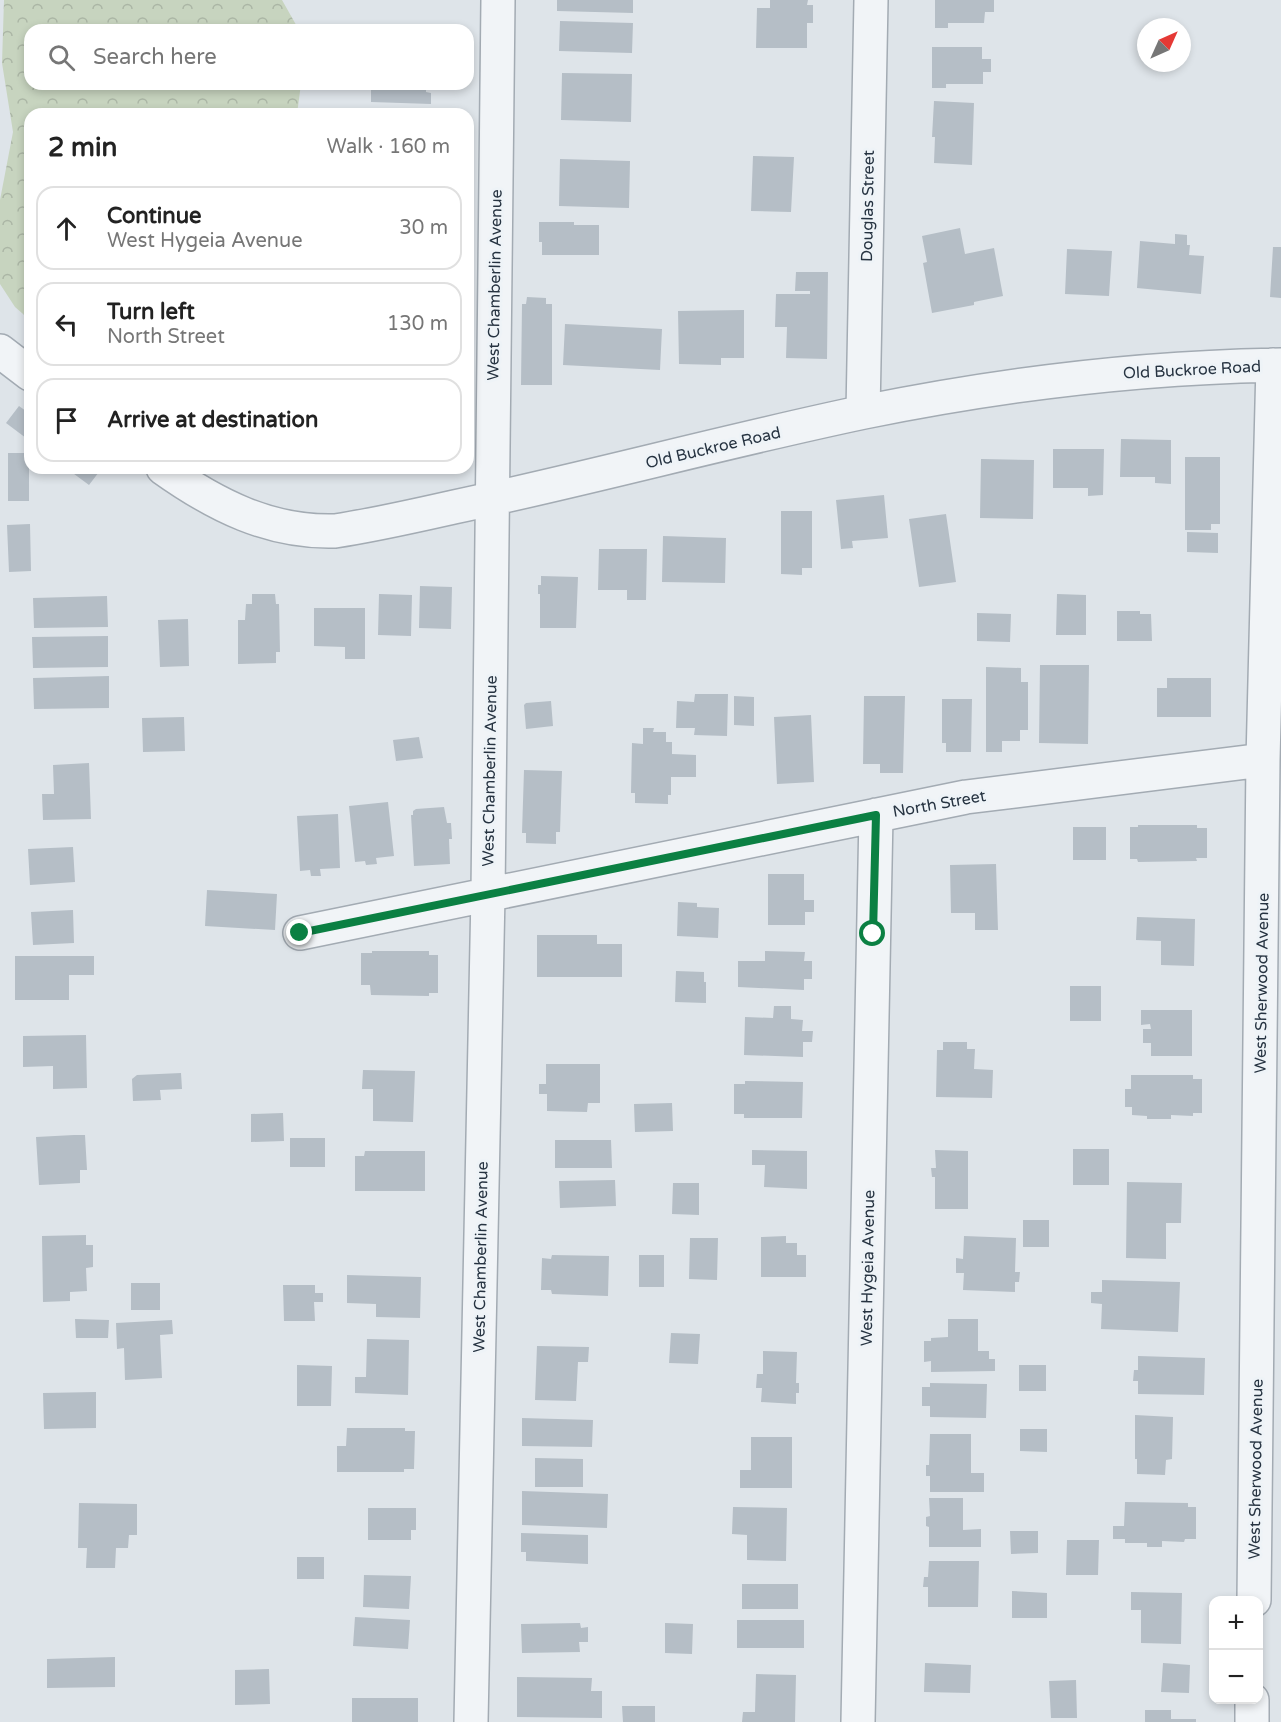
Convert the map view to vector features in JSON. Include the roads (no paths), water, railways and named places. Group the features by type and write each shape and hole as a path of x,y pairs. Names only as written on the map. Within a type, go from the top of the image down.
{"street":[{"name":"West Chamberlin Avenue","path":"471,1722 488,894 498,0"},
{"name":"Douglas Street","path":"863,412 871,0"},
{"path":"0,351 24,369"},
{"name":"Old Buckroe Road","path":"173,474 221,504 254,518 280,527 310,532 335,531 492,500 863,412 1055,380 1165,369 1277,365"},
{"name":"West Sherwood Avenue","path":"1254,1596 1263,760 1277,365"},
{"name":"North Street","path":"300,933 966,797 1263,760"},
{"name":"West Hygeia Avenue","path":"858,1722 876,815"},
{"path":"1252,1704 1252,1722"}]}
